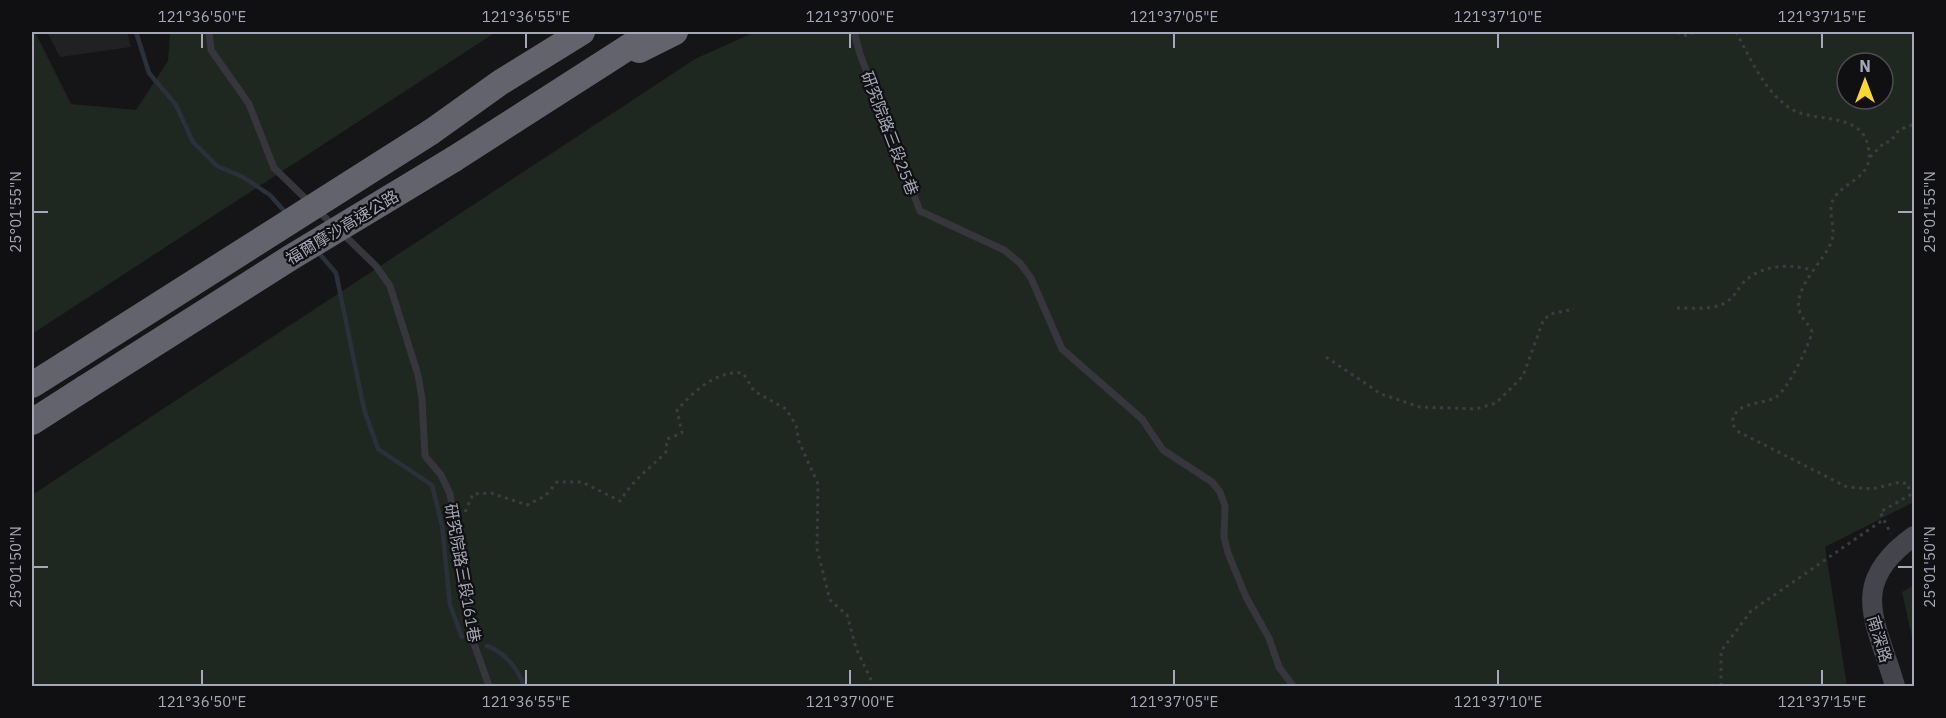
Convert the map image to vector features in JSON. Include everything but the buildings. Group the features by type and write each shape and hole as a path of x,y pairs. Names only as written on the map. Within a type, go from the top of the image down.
{"highway":[{"name":"福爾摩沙高速公路","path":"32,385 430,132 501,82 582,32"},
{"name":"福爾摩沙高速公路","path":"32,422 290,258 454,159 652,32"},
{"path":"543,101 675,32"}],"main road":[{"name":"南深路","path":"1895,687 1870,605 1877,573 1907,542"}],"lane":[{"name":"研究院路三段161巷","path":"209,32 211,50 249,104 274,168 376,266 390,286 418,375 422,399 425,456 441,475 450,494 472,638 489,687"},
{"name":"研究院路三段25巷","path":"854,32 860,54 920,210 1004,250 1020,262 1031,278 1062,349 1142,419 1163,450 1212,482 1220,492 1225,506 1224,537 1228,553 1246,597 1269,638 1279,667 1293,687"}],"path":[{"path":"1678,32 1683,36 1697,32"},
{"path":"1736,32 1755,67 1780,101 1806,114 1849,123 1864,136 1869,158"},
{"path":"1907,542 1883,520 1880,512 1910,495 1908,484 1900,482 1872,489 1847,487 1740,432 1732,424 1733,416 1738,409 1778,395 1807,348 1812,332 1800,314 1799,306 1811,270 1828,251 1833,239 1832,203 1835,196 1856,181 1875,150 1890,142 1899,130 1914,124"},
{"path":"1677,308 1711,308 1722,304 1733,298 1751,276 1763,271 1795,265 1811,270"},
{"path":"1326,357 1381,394 1420,407 1476,409 1496,403 1523,376 1543,321 1550,315 1574,309"},
{"path":"455,519 464,512 472,494 491,493 527,504 545,496 557,482 582,482 620,501 632,481 644,474 666,452 667,439 682,433 677,410 692,393 729,372 743,373 754,391 786,409 796,425 799,442 818,484 817,549 830,600 848,615 856,648 874,687"},
{"path":"1721,687 1721,651 1751,611 1883,520"}],"shaded area":[{"path":"32,32 35,32 71,104 136,110 168,61 170,32 496,32 32,334"},
{"path":"47,32 127,32 131,47 60,57"},
{"path":"755,32 1914,32 1914,502 1825,547 1847,686 32,686 32,495 695,59"},
{"path":"1914,585 1914,646 1902,592"}],"waterway":[{"path":"136,32 149,73 176,105 193,142 217,166 243,177 270,195 286,213"},
{"path":"318,252 336,273 364,409 378,449 432,485 442,525 450,605 462,637"},
{"path":"487,646 500,652 510,662 524,686"}]}
